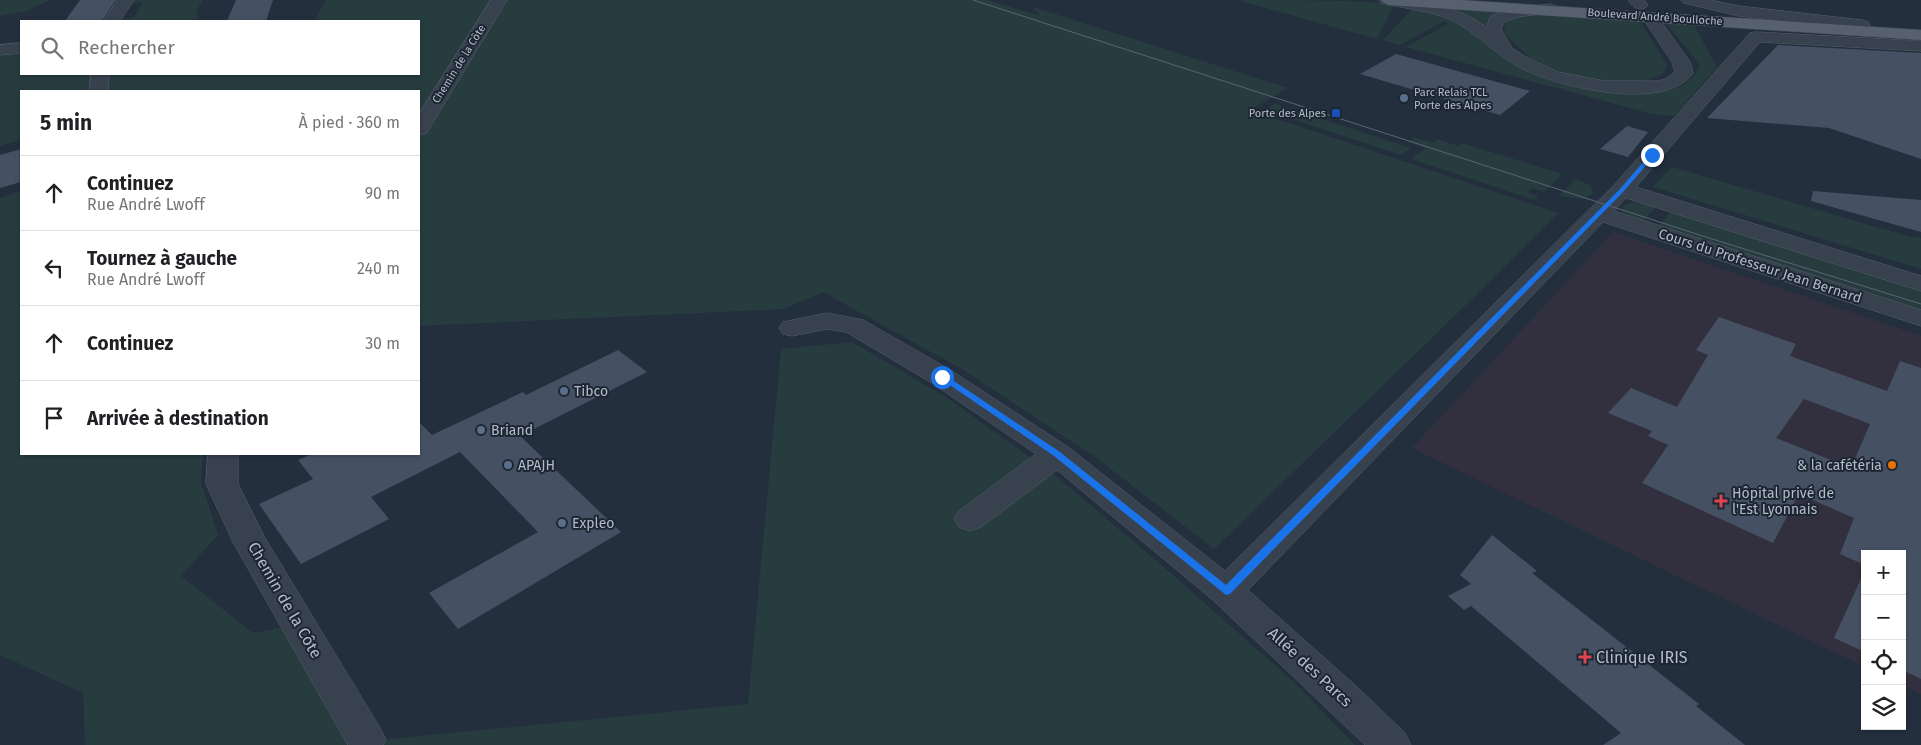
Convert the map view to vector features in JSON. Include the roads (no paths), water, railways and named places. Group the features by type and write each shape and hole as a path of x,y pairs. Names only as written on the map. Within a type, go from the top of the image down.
{"main road":[{"name":"Boulevard André Boulloche","path":"1388,0 1550,9 1921,35"},
{"name":"Boulevard André Boulloche","path":"1456,0 1921,30"}],"street":[{"path":"113,20 126,0"},
{"name":"Chemin de la Côte","path":"420,127 499,0"},
{"path":"1388,0 1431,8 1456,16 1519,60 1535,68 1577,81 1608,86 1641,88 1672,84 1684,74 1681,62 1654,23"},
{"path":"1690,0 1739,12 1921,30"},
{"path":"1504,48 1495,37 1493,29 1497,19 1515,13 1550,9"},
{"path":"1226,591 1622,190 1756,38 1921,46"},
{"path":"0,50 20,48"},
{"path":"99,90 100,75"},
{"path":"1622,190 1921,284"},
{"name":"Cours du Professeur Jean Bernard","path":"1598,214 1921,318"},
{"name":"Allée des Parcs","path":"792,328 826,321 854,326 942,377 1057,454 1226,591 1392,745"},
{"path":"970,519 1057,454"},
{"name":"Chemin de la Côte","path":"223,455 222,484 250,542 366,740"}],"tram line":[{"path":"973,0 1709,238 1921,304"}],"place":[{"name":"Parc Relais TCL Porte des Alpes","path":"1404,98"},
{"name":"Porte des Alpes","path":"1336,113"},
{"name":"Tibco","path":"564,391"},
{"name":"Briand","path":"481,430"},
{"name":"APAJH","path":"508,465"},
{"name":"& la cafétéria","path":"1892,465"},
{"name":"Hôpital privé de l'Est Lyonnais","path":"1721,501"},
{"name":"Expleo","path":"562,523"},
{"name":"Clinique IRIS","path":"1585,657"}]}
